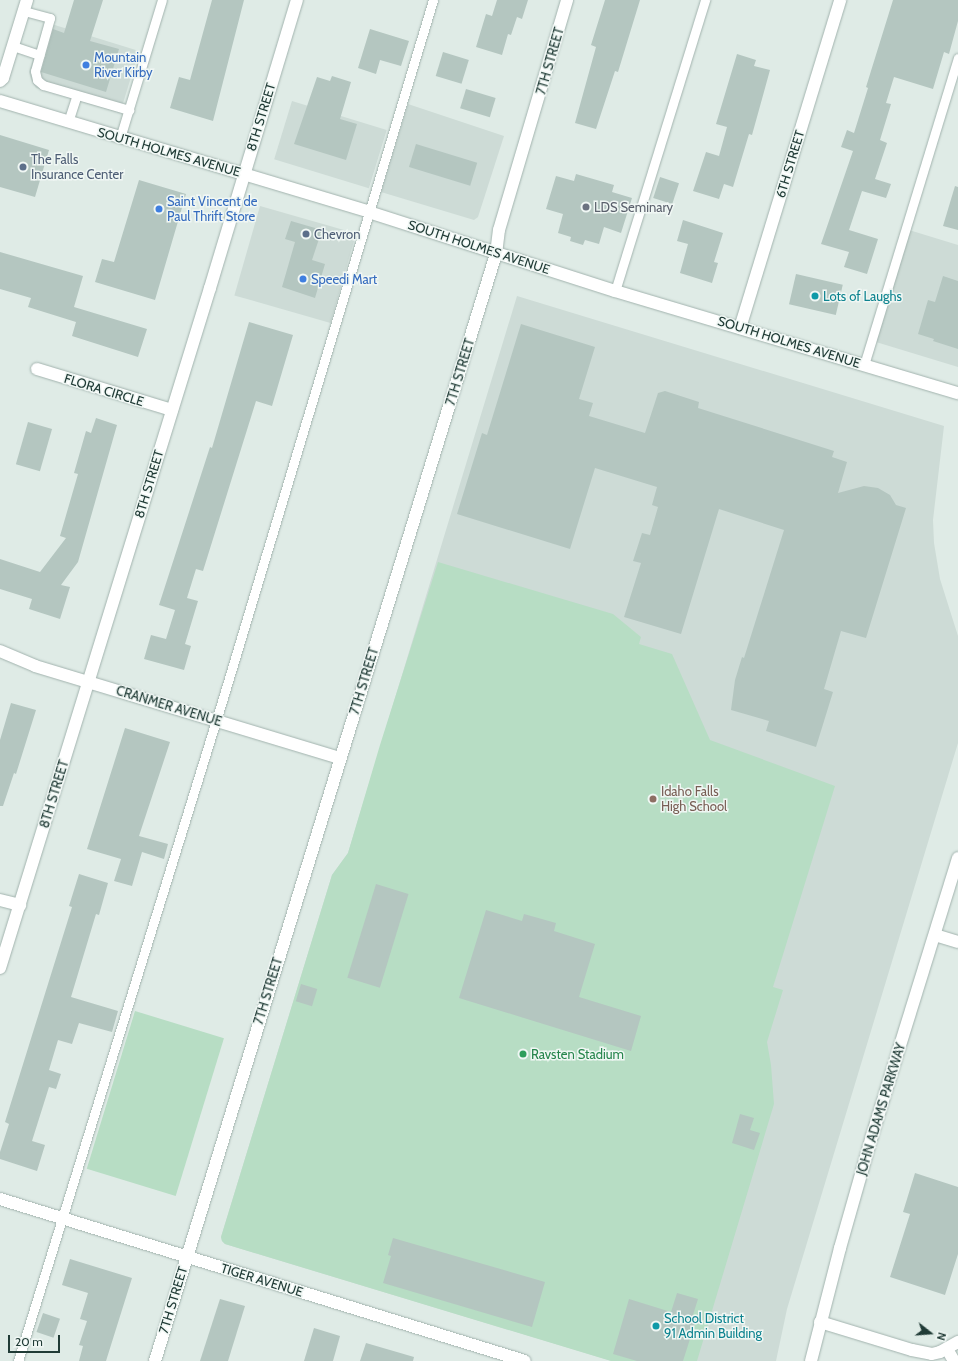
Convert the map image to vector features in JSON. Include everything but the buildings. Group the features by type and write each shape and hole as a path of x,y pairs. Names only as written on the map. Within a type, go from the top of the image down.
{"street":[{"name":"8TH STREET","path":"0,968 297,0"},
{"name":"7TH STREET","path":"155,1361 496,254 499,230 568,0"},
{"name":"6TH STREET","path":"740,328 840,0"},
{"path":"0,81 3,78 25,5"},
{"name":"SOUTH HOLMES AVENUE","path":"0,101 369,212 615,291 958,393"},
{"name":"FLORA CIRCLE","path":"37,369 172,410"},
{"name":"CRANMER AVENUE","path":"0,651 35,666 340,758"},
{"name":"JOHN ADAMS PARKWAY","path":"811,1361 820,1322 872,1136 958,858"},
{"path":"0,900 20,906"},
{"path":"935,935 958,942"},
{"name":"TIGER AVENUE","path":"0,1199 525,1361"},
{"path":"820,1322 912,1350 932,1354 944,1350 958,1342"},
{"path":"944,1350 954,1361"}],"lane":[{"path":"120,138 162,0"},
{"path":"18,1361 216,720 433,0"},
{"path":"615,291 705,0"},
{"path":"25,5 50,18 35,71 37,80 42,85 129,110"},
{"path":"13,46 39,55"},
{"path":"864,365 958,58"},
{"path":"68,122 77,95"}],"shaded area":[{"path":"45,22 139,51 120,113 36,88 29,72"},
{"path":"292,101 387,130 369,188 274,159"},
{"path":"408,104 504,136 478,217 474,220 381,192"},
{"path":"260,206 356,234 330,323 234,295"},
{"path":"909,230 958,245 958,367 876,342"},
{"name":"Idaho Falls High School","path":"517,296 944,426 933,520 934,543 940,579 958,636 958,743 787,1309 776,1361 612,1361 225,1244 221,1237 332,875 348,853"}],"green space":[{"name":"Ravsten Stadium","path":"438,562 613,614 641,637 639,644 672,654 710,740 835,786 773,987 783,990 767,1042 771,1065 774,1104 697,1361 611,1361 225,1244 222,1241 221,1237 332,875 348,853 380,745"},
{"path":"135,1011 224,1038 176,1196 87,1169"}],"place":[{"name":"Mountain River Kirby","path":"86,65"},
{"name":"The Falls Insurance Center","path":"23,167"},
{"name":"LDS Seminary","path":"586,207"},
{"name":"Saint Vincent de Paul Thrift Store","path":"159,209"},
{"name":"Chevron","path":"306,234"},
{"name":"Speedi Mart","path":"303,279"},
{"name":"Lots of Laughs","path":"815,296"},
{"name":"Idaho Falls High School","path":"653,799"},
{"name":"Ravsten Stadium","path":"523,1054"},
{"name":"School District 91 Admin Building","path":"656,1326"}]}
